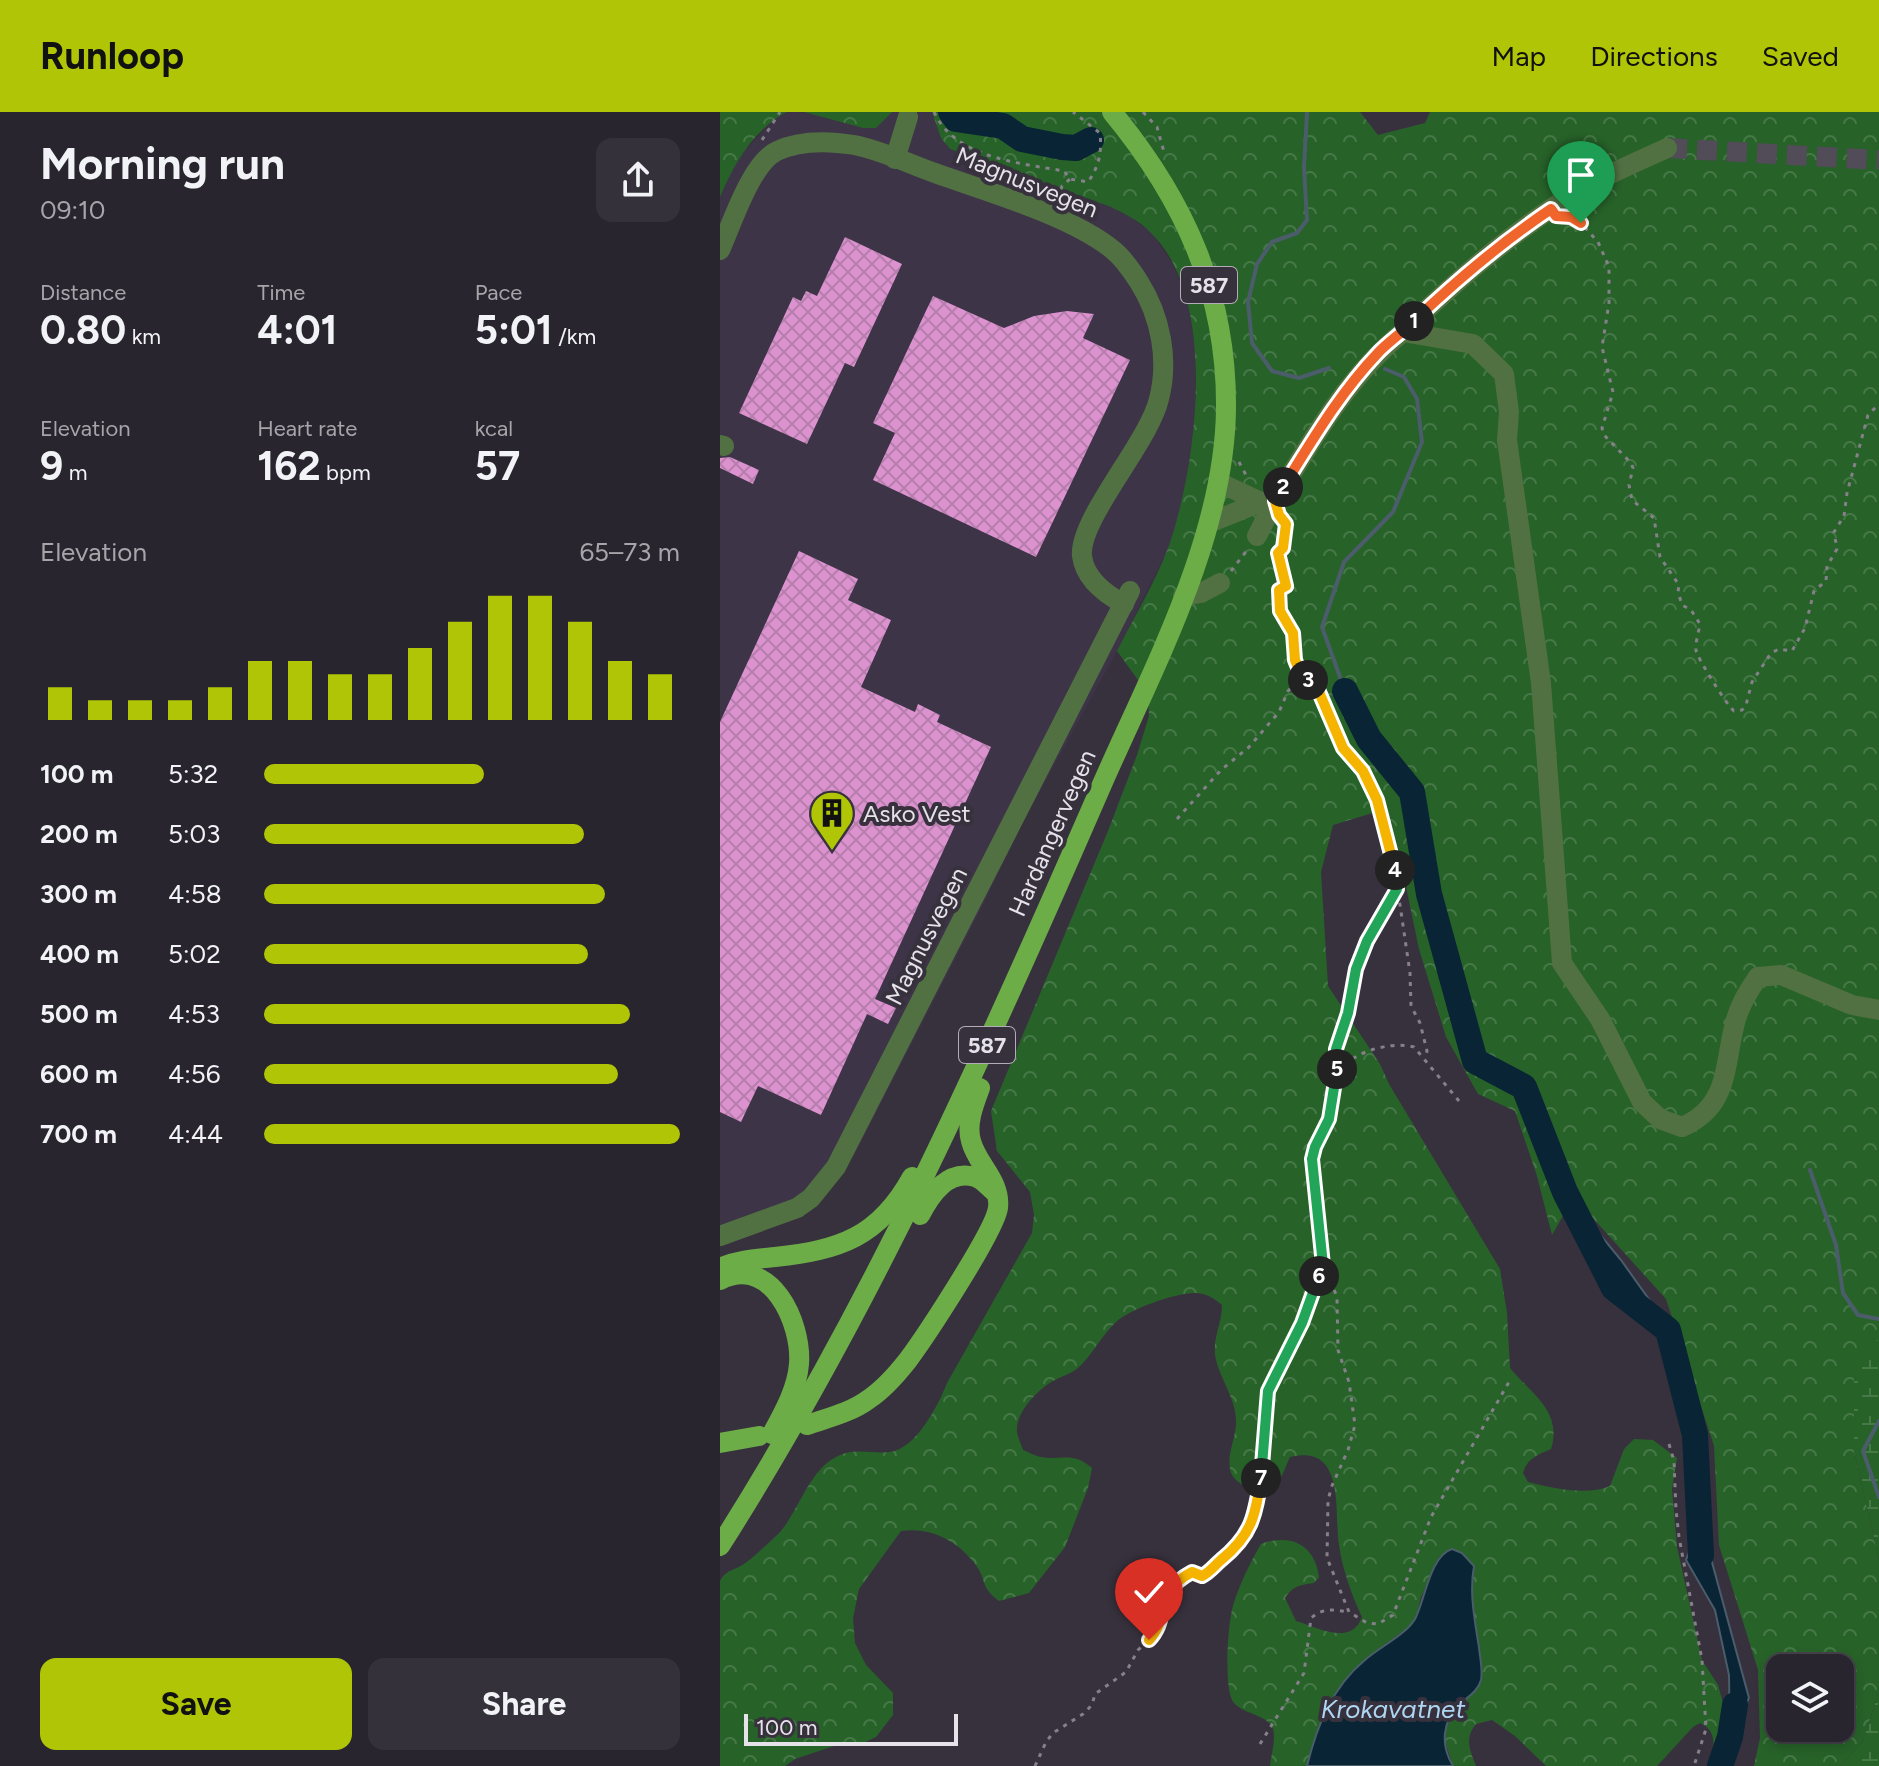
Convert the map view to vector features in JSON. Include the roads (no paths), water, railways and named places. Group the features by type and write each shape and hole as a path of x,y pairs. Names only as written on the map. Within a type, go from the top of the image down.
{"main road":[{"name":"Hardangervegen","path":"720,1546 836,1350 930,1167 1054,896 1183,596 1209,523 1225,434 1226,382 1220,331 1209,282 1193,236 1172,196 1151,160 1112,112"},
{"name":"587","path":"996,1193 994,1181 971,1142 969,1129 972,1111 1031,972 1054,896"},
{"name":"587","path":"720,1268 735,1261 834,1248 863,1234 885,1217 920,1163 984,1024 1020,972"},
{"name":"587","path":"836,1350 863,1322 927,1200 940,1185 952,1178 975,1177 996,1193"},
{"path":"807,1425 868,1401 908,1359 987,1233 998,1208 996,1193"},
{"path":"720,1280 729,1275 748,1276 773,1288 794,1322 799,1353 796,1381 788,1404 720,1523"},
{"path":"720,1443 759,1436"}],"lane":[{"path":"895,159 908,117"},
{"name":"Magnusvegen","path":"720,250 755,173 774,152 803,142 855,145 1051,217 1092,236 1113,250 1140,283 1160,330 1164,357 1159,400 1142,438 1095,514 1082,545 1086,569 1098,587 1127,597 836,1167 811,1198 797,1208 720,1236"},
{"path":"1257,536 1268,502 1314,435 1378,352 1520,230 1580,190 1667,148"},
{"path":"1403,332 1473,344 1504,374 1509,412 1507,440 1541,683 1562,963 1600,1019 1642,1102 1660,1119 1682,1127 1698,1120 1714,1104 1726,1076 1734,1026 1744,997 1758,977 1781,975 1852,1005 1879,1010"},
{"path":"1218,482 1268,502"},
{"path":"1209,523 1268,502"},
{"path":"1183,596 1210,590 1220,583"}],"water":[{"path":"1565,1192 1621,1260 1668,1330 1647,1319 1589,1256 1573,1231"},
{"path":"1701,1522 1749,1698 1730,1737 1729,1675 1715,1610 1686,1560"},
{"name":"Krokavatnet","path":"1452,1549 1462,1553 1474,1566 1472,1597 1482,1672 1478,1687 1455,1710 1447,1725 1446,1749 1453,1766 1307,1766 1327,1708 1343,1682 1412,1623 1434,1568 1439,1559"}],"waterway":[{"path":"951,112 956,119 1003,126 1022,139 1076,148 1091,140"},
{"path":"1307,112 1304,168 1307,220 1297,233 1272,242 1257,264 1248,302 1252,343 1272,371 1299,378 1329,368"},
{"path":"1345,691 1322,627 1344,562 1393,512 1422,442 1417,399 1404,377 1385,369"},
{"path":"1345,691 1369,739 1412,792 1429,894 1475,1061 1524,1087 1565,1192 1614,1288 1668,1330 1695,1435 1701,1555"},
{"path":"1810,1170 1836,1245 1843,1293 1858,1315 1879,1319"},
{"path":"1879,1421 1863,1451 1879,1497"},
{"path":"1720,1766 1730,1737 1735,1705"}],"tunnel":[{"path":"1667,148 1879,160"}],"place":[{"name":"Asko Vest","path":"832,852"}]}
